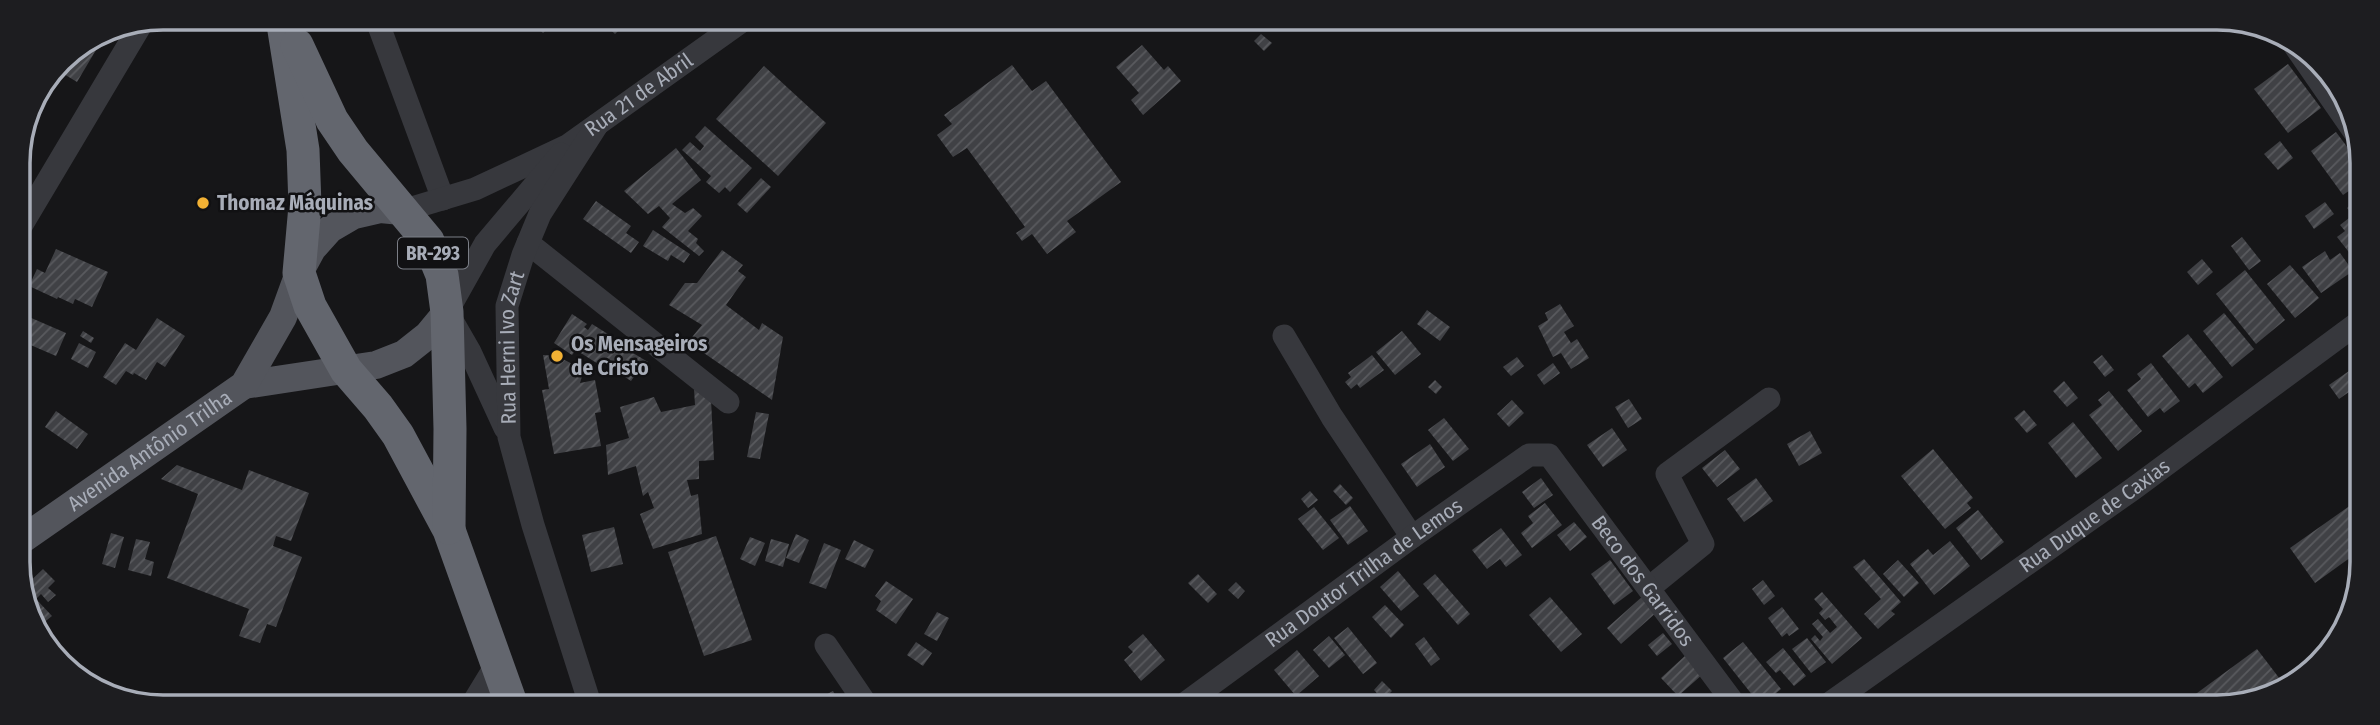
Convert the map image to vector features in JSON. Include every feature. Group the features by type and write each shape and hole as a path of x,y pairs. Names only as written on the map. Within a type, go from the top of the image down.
{"highway":[{"name":"BR-293","path":"285,30 303,150 305,206 299,273 310,306 346,370 398,435 449,530 508,695"},
{"name":"BR-293","path":"289,30 332,120 353,151 428,241 442,275 447,312 449,530"}],"main road":[{"path":"299,273 312,249 330,229 354,215 380,209 402,211"},
{"name":"Avenida Antônio Trilha","path":"30,534 244,384 283,317 299,273"},
{"path":"346,370 376,365 404,354 428,335 447,312"},
{"name":"Avenida Antônio Trilha","path":"244,384 346,370"}],"street":[{"path":"380,30 443,199"},
{"name":"Rua 21 de Abril","path":"402,211 475,188 567,146 730,30"},
{"path":"30,211 136,32"},
{"path":"2311,69 2339,110"},
{"name":"Rua Herni Ivo Zart","path":"587,695 533,525 509,437 507,306 540,214 597,125"},
{"name":"Rua 21 de Abril","path":"447,312 485,244 567,146"},
{"path":"528,243 728,402"},
{"path":"447,312 470,352 509,437"},
{"name":"Rua Duque de Caxias","path":"1843,695 2133,489 2350,329"},
{"path":"1284,336 1332,417 1412,537"},
{"path":"1649,588 1703,544 1667,474 1769,399"},
{"name":"Rua Doutor Trilha de Lemos","path":"1197,695 1529,455 1549,456"},
{"name":"Beco dos Garridos","path":"1549,456 1727,695"},
{"path":"826,645 860,695"},
{"path":"478,695 498,662"}],"building":[{"path":"1261,34 1272,43 1264,51 1254,41"},
{"path":"1142,45 1164,70 1168,66 1181,81 1143,115 1131,100 1139,93 1116,67"},
{"path":"98,47 77,82 64,74"},
{"path":"2288,64 2321,108 2288,133 2254,89"},
{"path":"1012,65 1032,91 1046,81 1121,182 1067,221 1076,232 1047,254 1032,234 1022,241 1016,233 1025,227 967,148 953,157 937,135 952,124 944,115"},
{"path":"764,66 826,123 778,176 716,119"},
{"path":"705,126 752,168 730,192 725,187 719,193 706,182 711,176 682,150 690,142 700,151 704,146 695,137"},
{"path":"2336,132 2349,150 2350,190 2343,195 2311,151"},
{"path":"2280,141 2293,158 2278,170 2264,154"},
{"path":"676,148 701,180 672,204 685,213 693,208 702,216 688,231 698,239 696,243 704,251 699,256 662,227 670,218 659,206 648,214 624,191"},
{"path":"761,178 771,187 747,213 737,204"},
{"path":"596,201 631,226 626,233 639,242 631,253 583,219"},
{"path":"2325,202 2334,214 2314,229 2305,216"},
{"path":"2350,217 2350,254 2337,237 2345,231 2340,225"},
{"path":"653,230 690,254 684,263 671,255 668,261 643,246"},
{"path":"2242,237 2261,261 2249,270 2231,246"},
{"path":"56,249 108,272 92,307 75,299 73,304 58,297 57,299 30,286 37,269 45,273"},
{"path":"722,250 743,265 738,271 746,277 726,305 759,330 762,323 783,337 772,400 688,342 702,325 669,305 685,283 697,283"},
{"path":"2325,251 2330,260 2340,253 2350,267 2350,273 2321,293 2302,267"},
{"path":"2202,259 2213,272 2198,285 2187,272"},
{"path":"2290,265 2319,298 2295,318 2267,284"},
{"path":"2245,270 2285,320 2256,344 2216,294"},
{"path":"1560,304 1574,326 1564,332 1571,343 1577,339 1589,358 1571,369 1561,353 1553,357 1538,326 1548,320 1545,313"},
{"path":"1427,310 1450,327 1440,341 1417,324"},
{"path":"2224,313 2254,349 2232,367 2203,331"},
{"path":"572,314 587,324 584,327 588,330 592,324 619,341 614,350 619,353 623,347 648,362 639,376 636,374 631,381 605,364 603,367 576,350 572,355 554,343"},
{"path":"30,317 66,333 56,356 30,345"},
{"path":"157,318 185,336 165,367 157,362 146,380 126,371 116,385 103,377 125,343 136,350"},
{"path":"83,331 94,338 91,343 80,336"},
{"path":"1402,331 1421,354 1395,375 1376,352"},
{"path":"2188,334 2223,377 2203,393 2195,383 2189,388 2162,356"},
{"path":"79,343 96,352 88,368 71,359"},
{"path":"543,355 557,356 584,370 580,383 595,380 601,412 595,413 601,446 554,454 542,390 549,389"},
{"path":"1372,355 1384,370 1360,388 1357,384 1351,389 1345,382 1351,377 1348,373"},
{"path":"2102,355 2114,370 2105,377 2093,362"},
{"path":"1517,357 1524,366 1511,376 1503,367"},
{"path":"1553,363 1560,373 1544,385 1537,375"},
{"path":"2151,363 2180,401 2164,413 2160,408 2148,417 2127,390 2141,379 2137,374"},
{"path":"2350,370 2350,391 2339,399 2329,385"},
{"path":"1435,380 1442,387 1436,394 1428,387"},
{"path":"2064,381 2078,398 2067,407 2053,391"},
{"path":"694,389 711,399 714,460 699,461 699,479 687,480 691,496 698,494 702,534 653,549 640,514 654,508 648,492 643,496 636,466 608,475 606,445 629,438 620,407 654,397 661,412 695,405"},
{"path":"2109,391 2142,431 2118,451 2089,415 2102,405 2098,400"},
{"path":"1629,399 1642,419 1628,428 1615,407"},
{"path":"1512,400 1524,413 1509,427 1497,414"},
{"path":"2024,410 2037,425 2027,433 2014,418"},
{"path":"56,411 88,434 77,449 45,427"},
{"path":"756,412 769,414 760,459 747,457"},
{"path":"1444,418 1469,449 1453,461 1428,430"},
{"path":"2073,422 2102,458 2076,478 2048,443"},
{"path":"1612,428 1627,450 1603,467 1587,445"},
{"path":"1810,431 1822,453 1799,466 1787,444"},
{"path":"1430,444 1445,467 1417,487 1401,464"},
{"path":"1933,449 1973,498 1967,503 1971,508 1945,529 1901,476"},
{"path":"1725,450 1740,469 1717,487 1702,468"},
{"path":"177,465 242,490 249,470 309,493 291,541 276,536 273,546 302,557 276,627 267,624 260,643 239,636 249,609 167,578 198,494 161,479"},
{"path":"1541,478 1553,495 1534,508 1522,492"},
{"path":"1756,478 1773,501 1744,522 1727,499"},
{"path":"1340,484 1353,498 1346,505 1333,491"},
{"path":"1310,491 1318,500 1308,508 1301,499"},
{"path":"1545,503 1562,525 1532,548 1521,533 1533,523 1528,516"},
{"path":"1350,506 1368,531 1348,545 1330,520"},
{"path":"2350,506 2350,558 2315,583 2290,548"},
{"path":"1314,507 1339,538 1323,550 1298,519"},
{"path":"1978,510 2004,542 1981,560 1956,528"},
{"path":"1574,522 1587,537 1570,551 1557,535"},
{"path":"614,527 623,564 591,572 582,535"},
{"path":"1501,528 1522,555 1506,567 1500,559 1487,569 1472,550"},
{"path":"111,533 124,537 115,568 102,564"},
{"path":"796,534 809,540 799,563 786,558"},
{"path":"716,536 752,640 704,656 668,552"},
{"path":"750,537 765,543 755,566 740,559"},
{"path":"136,539 150,542 145,559 154,562 151,576 128,570"},
{"path":"771,539 789,544 783,567 765,561"},
{"path":"854,540 874,550 865,568 845,559"},
{"path":"1950,541 1970,566 1934,595 1910,564 1928,549 1933,555"},
{"path":"824,543 841,550 826,589 809,583"},
{"path":"1864,559 1901,602 1891,611 1895,614 1878,629 1864,614 1881,599 1853,567"},
{"path":"1610,560 1633,591 1614,605 1591,574"},
{"path":"1898,560 1919,583 1904,597 1883,574"},
{"path":"43,569 55,581 48,588 56,595 48,602 41,594 36,599 52,616 44,622 37,605 31,580"},
{"path":"1398,571 1419,596 1401,611 1380,587"},
{"path":"1198,574 1217,594 1208,603 1188,583"},
{"path":"1435,574 1470,614 1458,625 1423,584"},
{"path":"1763,580 1775,596 1764,605 1752,589"},
{"path":"886,581 913,599 896,624 876,610 881,601 875,596"},
{"path":"1236,582 1245,591 1238,599 1228,590"},
{"path":"1822,592 1862,638 1832,664 1811,639 1815,635 1820,641 1823,637 1812,624 1818,619 1830,633 1837,627 1829,617 1825,620 1819,613 1823,609 1814,599"},
{"path":"1643,596 1658,611 1621,644 1607,628"},
{"path":"1550,597 1582,634 1561,652 1529,615"},
{"path":"1385,605 1404,625 1391,638 1372,617"},
{"path":"1782,607 1799,629 1782,637 1768,618"},
{"path":"937,612 949,618 937,641 924,634"},
{"path":"1348,627 1377,663 1363,674 1334,638"},
{"path":"1663,633 1672,644 1657,656 1648,645"},
{"path":"1143,634 1165,660 1141,681 1124,660 1133,652 1128,647"},
{"path":"1329,636 1345,655 1329,668 1313,650"},
{"path":"1424,637 1440,659 1431,666 1415,644"},
{"path":"1807,638 1826,662 1811,673 1792,649"},
{"path":"916,642 932,653 923,666 907,655"},
{"path":"1743,642 1781,689 1774,695 1752,695 1723,658"},
{"path":"1783,648 1806,676 1794,686 1780,670 1776,673 1766,662"},
{"path":"2257,649 2280,679 2252,691 2226,695 2194,695"},
{"path":"1297,650 1319,676 1295,695 1274,670"},
{"path":"1686,655 1703,674 1679,695 1661,678"},
{"path":"1382,681 1392,691 1388,695 1378,695 1374,690"}],"place":[{"name":"Thomaz Máquinas","path":"203,203"},
{"name":"Os Mensageiros de Cristo","path":"557,356"}]}
